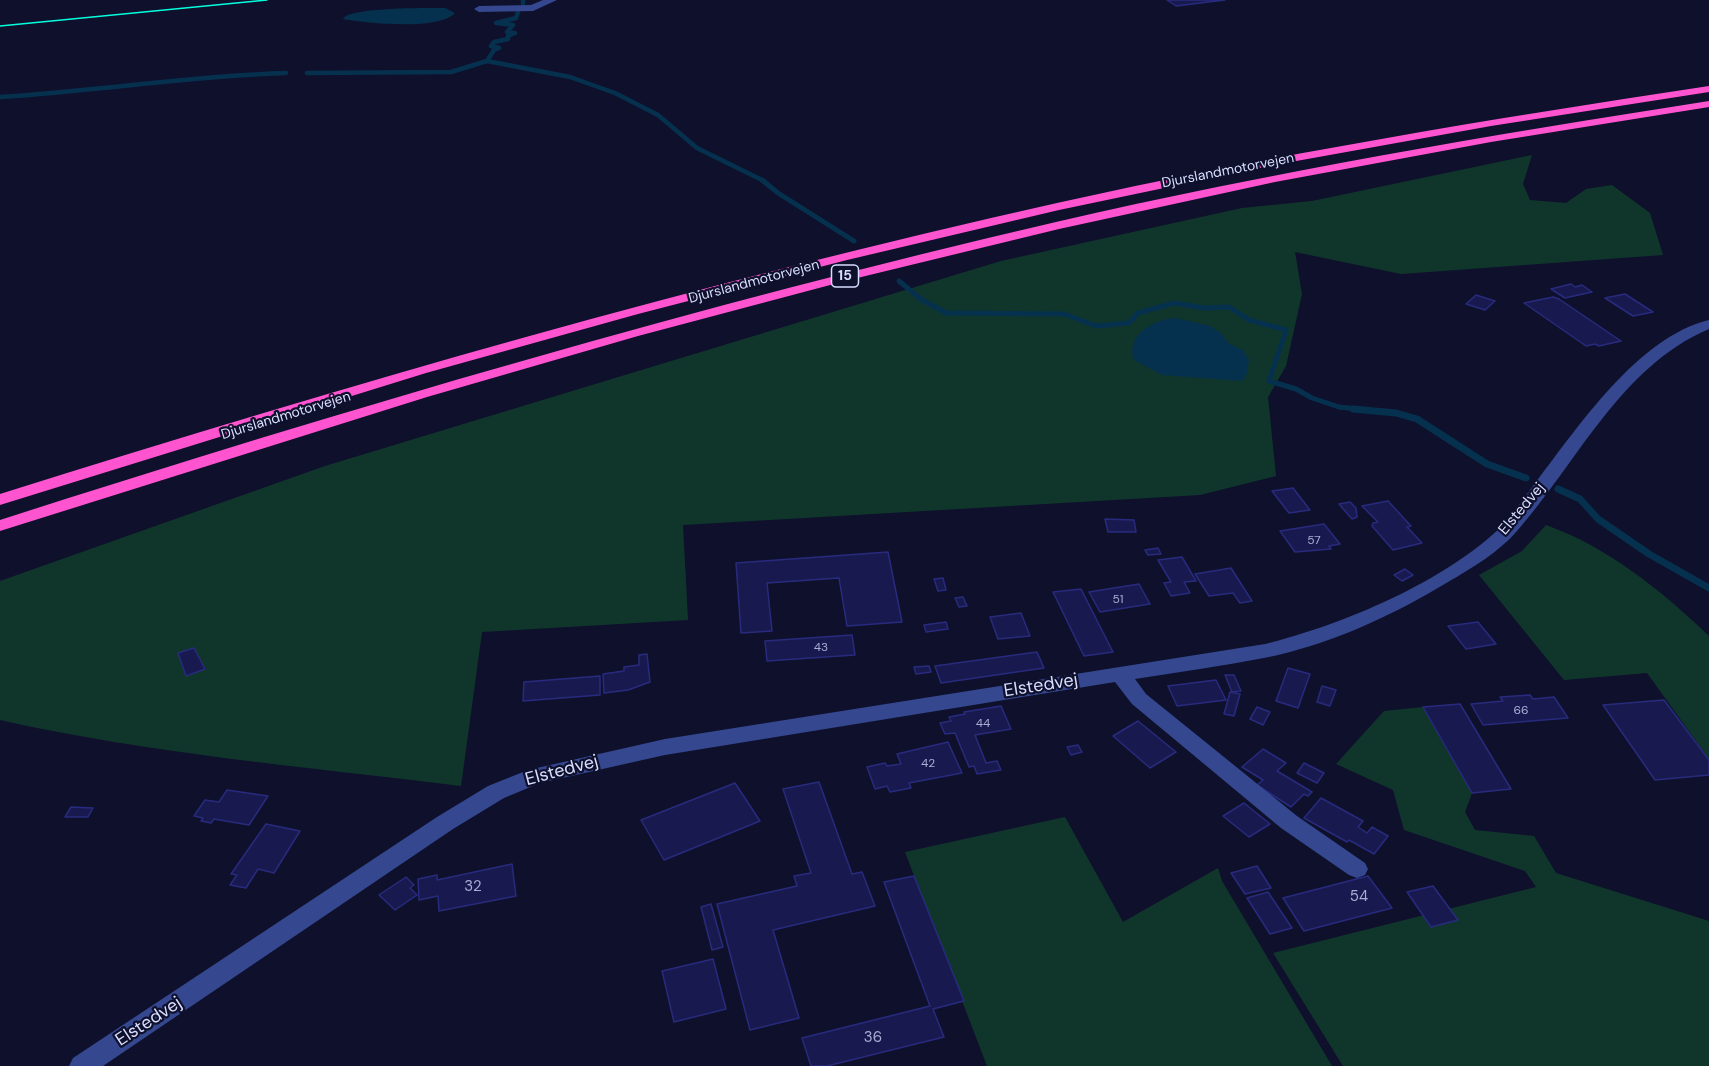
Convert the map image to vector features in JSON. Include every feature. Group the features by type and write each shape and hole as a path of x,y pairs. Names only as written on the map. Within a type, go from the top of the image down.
{"highway":[{"name":"Djurslandmotorvejen","path":"0,500 310,402 518,342 887,245 1059,205 1358,145 1709,89"},
{"name":"Djurslandmotorvejen","path":"0,526 329,420 537,358 902,261 1070,221 1250,183 1426,150 1709,104"}],"street":[{"path":"479,9 533,8 552,0"},
{"name":"Elstedvej","path":"82,1066 445,823 496,792 536,776 676,745 1284,647 1341,626 1419,591 1467,562 1508,529 1614,395 1660,352 1696,328 1709,324"},
{"path":"1120,674 1139,699 1289,822 1357,869"}],"green space":[{"path":"1532,155 1523,184 1530,200 1566,203 1586,189 1612,185 1650,213 1663,255 1401,274 1295,252 1302,294 1286,366 1268,397 1276,476 1200,495 683,525 688,620 482,632 461,786 172,751 0,720 0,581 325,466 1001,261 1242,208 1312,201"},
{"path":"1546,525 1591,545 1633,572 1709,636 1709,759 1647,673 1564,680 1479,575 1522,551"},
{"path":"1423,707 1472,793 1465,812 1475,830 1534,836 1556,873 1709,921 1709,1066 1343,1066 1273,953 1536,887 1525,871 1404,830 1393,790 1336,764 1384,711"},
{"path":"1065,817 1123,922 1218,868 1222,881 1332,1066 987,1066 905,852"}],"water":[{"path":"445,8 455,13 446,19 418,24 384,24 343,19 348,15 373,10"},
{"path":"1176,318 1210,326 1221,333 1228,343 1243,350 1249,360 1243,381 1162,375 1134,360 1132,351 1134,343 1143,330 1159,321"}],"building":[{"path":"1167,0 1225,0 1176,6"},
{"path":"1571,284 1575,287 1582,285 1592,292 1565,298 1551,289"},
{"path":"1625,294 1653,312 1633,316 1605,298"},
{"path":"1476,295 1495,301 1485,310 1466,304"},
{"path":"1553,297 1621,341 1599,346 1595,344 1586,346 1524,303"},
{"path":"1293,488 1310,510 1289,513 1272,491"},
{"path":"1388,501 1411,526 1407,527 1422,543 1393,550 1372,526 1373,523 1378,522 1362,506"},
{"path":"1350,502 1356,508 1357,517 1352,519 1339,504"},
{"path":"1105,519 1134,520 1136,532 1108,532"},
{"path":"1324,524 1340,544 1329,546 1331,549 1295,552 1280,531"},
{"path":"1158,548 1161,554 1148,555 1145,550"},
{"path":"888,552 902,622 847,626 839,578 767,583 772,631 741,633 736,563"},
{"path":"1182,557 1196,581 1184,582 1190,593 1171,596 1164,583 1171,582 1158,560"},
{"path":"1231,568 1252,601 1240,603 1233,593 1209,596 1195,574"},
{"path":"1405,569 1413,575 1402,581 1394,575"},
{"path":"943,578 946,590 938,591 934,579"},
{"path":"1139,584 1150,604 1100,612 1089,592"},
{"path":"1081,589 1113,652 1084,656 1053,592"},
{"path":"963,597 967,606 959,607 955,598"},
{"path":"1021,613 1030,636 998,639 990,617"},
{"path":"946,622 948,629 926,632 924,625"},
{"path":"1478,622 1496,644 1466,649 1448,626"},
{"path":"852,635 855,655 767,661 765,641"},
{"path":"194,648 205,669 186,676 178,653"},
{"path":"1037,652 1044,668 941,683 935,666"},
{"path":"647,654 650,682 628,690 604,693 603,674 624,671 624,667 639,665 639,655"},
{"path":"929,666 931,672 916,674 914,667"},
{"path":"1288,668 1310,674 1298,708 1276,701"},
{"path":"1225,675 1234,675 1241,691 1232,692"},
{"path":"600,676 600,695 523,701 524,682"},
{"path":"1216,680 1226,700 1177,706 1168,686"},
{"path":"1322,686 1336,690 1330,706 1317,702"},
{"path":"1230,692 1240,694 1234,716 1224,714"},
{"path":"1530,695 1533,699 1554,697 1568,718 1483,725 1471,704 1503,701 1500,697"},
{"path":"1664,700 1709,760 1709,775 1655,780 1603,705"},
{"path":"1460,704 1511,789 1472,793 1423,707"},
{"path":"1001,706 1011,729 975,735 986,763 997,761 1001,770 977,774 974,766 969,767 955,733 945,734 940,723 951,721 949,717 965,714 964,712"},
{"path":"1257,707 1270,712 1263,725 1250,719"},
{"path":"1138,721 1176,752 1150,768 1113,736"},
{"path":"948,742 962,773 909,783 911,788 890,792 887,786 875,789 867,767 885,763 887,766 901,764 897,754"},
{"path":"1078,745 1082,752 1071,755 1067,747"},
{"path":"1263,749 1286,763 1277,771 1312,792 1308,796 1304,794 1291,807 1257,785 1263,780 1242,767"},
{"path":"1304,763 1324,773 1317,783 1297,773"},
{"path":"819,782 852,874 862,872 875,906 773,930 799,1018 750,1030 717,904 797,886 794,876 811,873 783,789"},
{"path":"735,783 760,821 664,860 641,820"},
{"path":"227,790 268,796 249,825 214,819 211,823 201,821 203,818 194,816 205,800 219,802"},
{"path":"1321,798 1363,821 1358,827 1367,833 1372,827 1388,836 1374,854 1304,818"},
{"path":"1244,803 1270,824 1249,837 1223,816"},
{"path":"71,807 93,808 88,817 65,817"},
{"path":"266,824 300,831 274,873 258,869 246,888 230,885 237,875 231,874"},
{"path":"512,864 516,896 439,911 438,896 419,900 418,879 437,875 437,880"},
{"path":"1257,866 1271,888 1245,894 1231,873"},
{"path":"914,876 964,1001 933,1009 944,1037 827,1066 811,1066 802,1038 930,1006 884,882"},
{"path":"1368,876 1392,908 1304,931 1283,898"},
{"path":"406,877 414,885 410,888 417,895 395,910 379,895"},
{"path":"1433,886 1458,920 1431,927 1407,892"},
{"path":"1268,892 1292,928 1270,934 1247,898"},
{"path":"711,904 723,947 712,950 701,907"},
{"path":"713,959 726,1009 674,1022 662,971"}],"waterway":[{"path":"487,61 494,50 499,48 491,46 494,42 508,39 508,36 515,33 507,32 513,25 496,23 516,18 518,12"},
{"path":"307,73 451,72 487,61"},
{"path":"487,61 570,77 615,93 658,115 697,148 762,180"},
{"path":"0,97 214,77 286,73"},
{"path":"762,180 778,193 854,241"},
{"path":"899,281 922,300 946,313 1064,314 1096,326 1129,323 1138,313 1174,303 1204,308 1229,307 1249,320 1286,330 1269,381 1296,389 1312,398 1339,407 1368,410"},
{"path":"1353,409 1396,413 1417,419 1487,464 1526,478"},
{"path":"1558,489 1580,499 1598,519 1649,554 1709,588"}],"tram line":[{"path":"0,26 267,0"}]}
